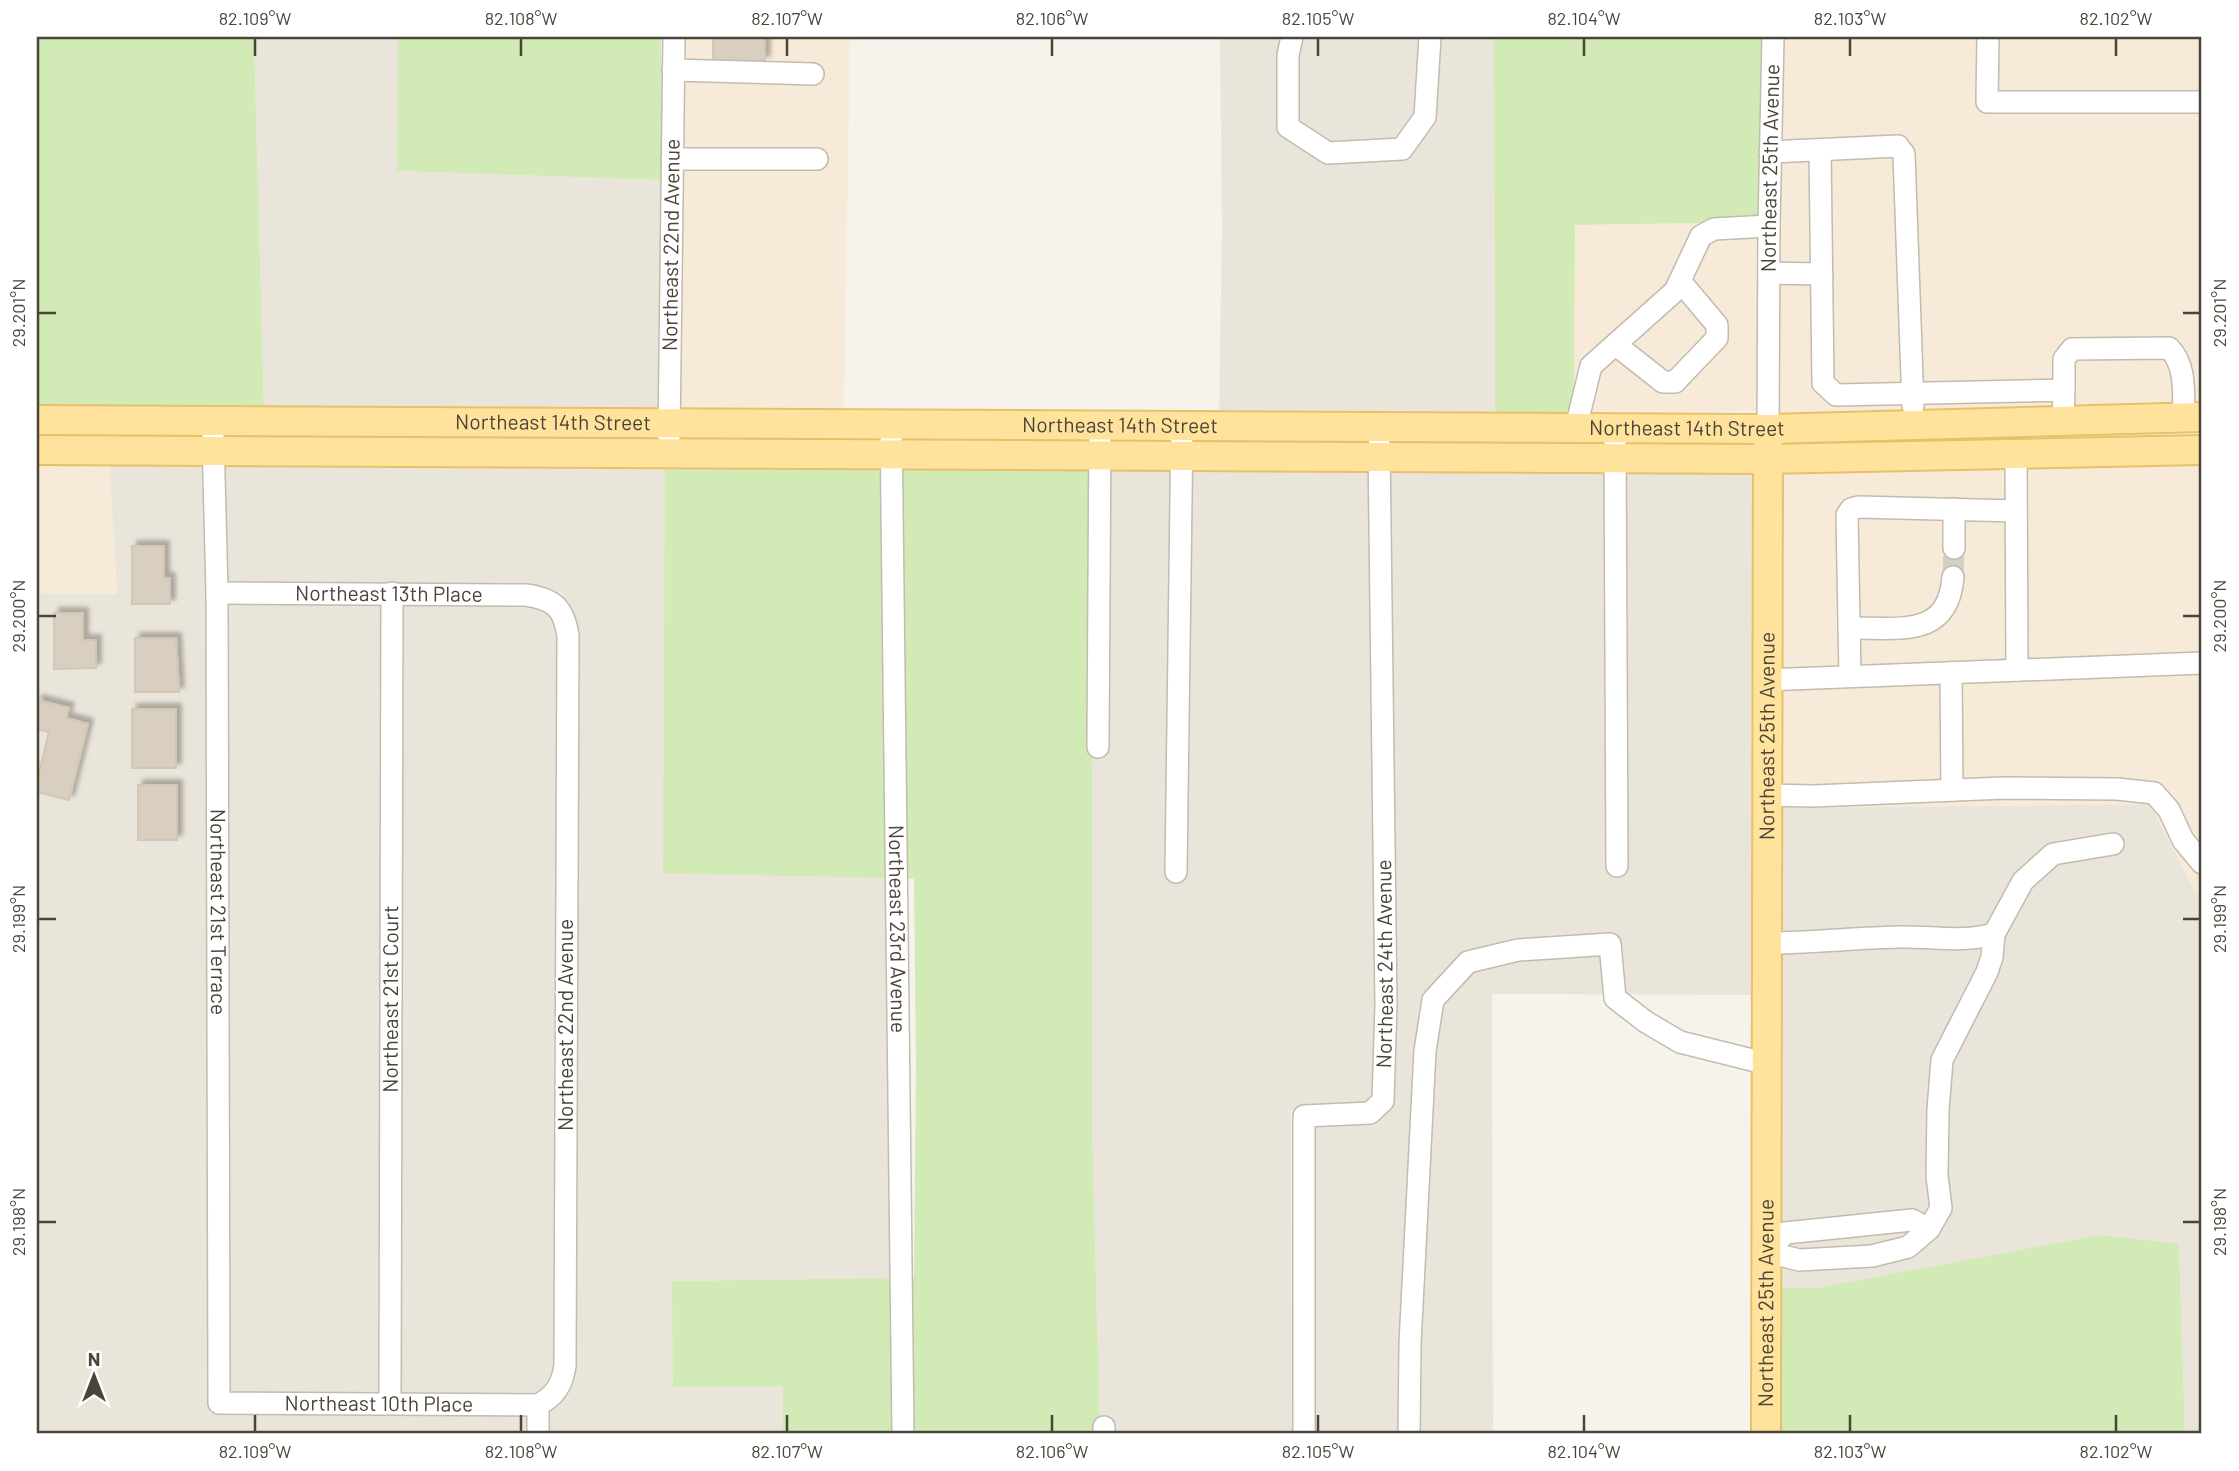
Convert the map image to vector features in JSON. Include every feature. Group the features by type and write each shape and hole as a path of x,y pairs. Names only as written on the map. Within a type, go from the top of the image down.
{"main road":[{"name":"Northeast 14th Street","path":"37,420 1768,429 2193,418"},
{"name":"Northeast 25th Avenue","path":"1766,1434 1768,429"},
{"name":"Northeast 14th Street","path":"37,450 1768,459 2202,450"}],"street":[{"name":"Northeast 22nd Avenue","path":"668,453 674,37"},
{"path":"1292,37 1289,55 1288,127 1328,153 1402,149 1425,117 1430,37"},
{"name":"Northeast 25th Avenue","path":"1768,429 1773,37"},
{"path":"1988,37 1987,103 2202,102"},
{"path":"673,70 813,74"},
{"path":"1770,152 1898,146 1904,154 1914,425"},
{"path":"1821,150 1823,383 1836,395 2064,390"},
{"path":"672,159 817,159"},
{"path":"1576,427 1591,366 1675,291 1701,236 1714,229 1769,226"},
{"path":"1769,273 1822,274"},
{"path":"1616,345 1663,382 1675,382 1717,338 1717,326 1680,281"},
{"path":"2063,421 2064,359 2073,349 2169,348 2177,355 2182,369 2193,418"},
{"path":"1976,393 1978,423"},
{"name":"Northeast 21st Terrace","path":"212,421 217,593 219,1403"},
{"name":"Northeast 23rd Avenue","path":"891,423 903,1434"},
{"path":"1098,747 1100,424"},
{"path":"1176,872 1182,424"},
{"name":"Northeast 24th Avenue","path":"1304,1434 1304,1116 1370,1113 1383,1101 1386,1005 1379,426"},
{"path":"1615,428 1617,866"},
{"path":"2016,455 2017,670"},
{"path":"1850,676 1847,515 1850,509 1859,507 2016,511"},
{"path":"1954,509 1954,548"},
{"path":"1849,628 1920,627 1935,620 1946,607 1952,593 1953,577"},
{"name":"Northeast 13th Place","path":"217,593 526,594 544,598 557,607"},
{"name":"Northeast 21st Court","path":"390,1403 392,593"},
{"name":"Northeast 22nd Avenue","path":"538,1405 557,1391 565,1366 568,636 565,621 557,607"},
{"path":"1768,680 2202,663"},
{"path":"1951,673 1952,790"},
{"path":"1768,794 1814,796 1952,790 2117,789 2154,793 2169,810 2183,840 2202,863"},
{"path":"1929,1229 1912,1220 1785,1233 1768,1252 1799,1260 1872,1256 1908,1247 1929,1229 1941,1208 1937,1176 1942,1060 1987,972 1993,957 1994,934 2023,881 2053,854 2113,844"},
{"path":"1768,943 1899,937 1976,939 1994,934"},
{"path":"1409,1434 1410,1343 1425,1051 1433,1000 1468,962 1518,950 1610,944 1615,998 1646,1022 1680,1042 1768,1064"},
{"name":"Northeast 10th Place","path":"219,1403 538,1405"},
{"path":"538,1405 538,1434"}],"shaded area":[{"path":"254,37 398,37 397,171 662,180 659,412 264,410"},
{"path":"683,37 850,37 844,412 678,412"},
{"path":"1220,37 1494,37 1495,416 1219,414 1222,231"},
{"path":"1782,37 2202,37 2202,404 1778,418"},
{"path":"1759,222 1759,411 1574,412 1575,225"},
{"path":"2202,460 2202,896 2197,896 2150,804 1777,808 1778,470"},
{"path":"37,461 109,462 117,594 37,593"},
{"path":"109,462 204,462 208,593 210,1413 529,1415 529,1434 37,1434 37,593 117,594"},
{"path":"223,462 665,464 665,502 887,878 892,1278 672,1281 784,1386 783,1434 548,1434 547,1411 565,1396 570,603 560,592 557,594 545,587 526,584 226,582"},
{"path":"1093,466 1370,468 1377,1004 1374,1095 1366,1103 1304,1105 1299,1110 1291,1111 1292,1434 1100,1434 1092,1124"},
{"path":"1389,468 1759,470 1759,995 1492,994 1493,1432 1628,1434 1314,1434 1313,1126 1370,1124 1389,1108"},
{"path":"226,604 383,604 381,1392 228,1392"},
{"path":"402,604 526,605 541,608 551,615 557,625 555,1365 554,1375 543,1390 536,1394 400,1392"},
{"path":"2150,804 2197,895 2202,896 2202,1434 2185,1434 2179,1244 1818,1288 1777,1288 1777,808"}],"green space":[{"path":"37,37 254,37 264,410 37,409"},
{"path":"398,37 661,37 662,180 397,171"},
{"path":"1494,37 1763,37 1759,222 1575,225 1574,412 1495,412"},
{"path":"665,464 882,465 887,878 663,873"},
{"path":"901,465 1093,466 1092,1124 1100,1434 912,1434 910,1278 914,1278 916,1066 914,879 906,878"},
{"path":"2100,1235 2179,1244 2185,1434 1775,1434 1777,1288 1818,1288"},
{"path":"892,1278 893,1434 783,1434 783,1386 673,1387 672,1281"}],"building":[{"path":"713,37 765,37 765,61 713,61"},
{"path":"132,546 164,546 164,578 170,578 170,604 132,604"},
{"path":"54,613 83,613 83,640 96,640 96,668 54,669"},
{"path":"135,638 176,638 179,692 135,692"},
{"path":"37,700 69,708 66,718 88,724 69,800 37,792 37,781 49,732 37,729"},
{"path":"132,709 176,709 176,768 132,768"},
{"path":"138,785 177,785 177,840 138,840"}],"tunnel":[{"path":"1953,577 1954,548"}]}
